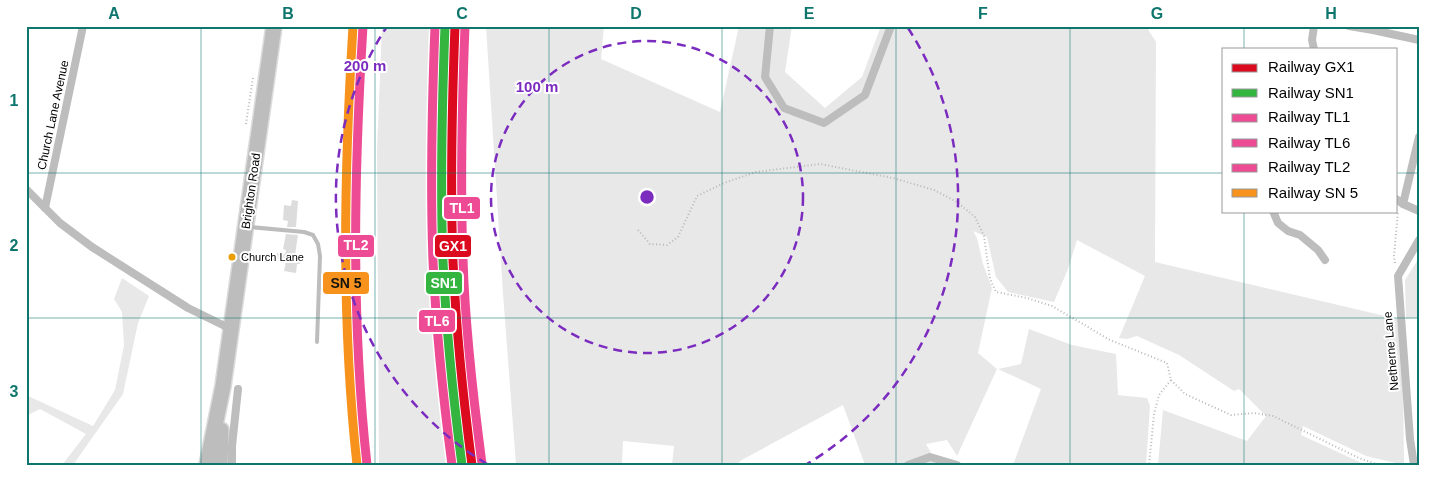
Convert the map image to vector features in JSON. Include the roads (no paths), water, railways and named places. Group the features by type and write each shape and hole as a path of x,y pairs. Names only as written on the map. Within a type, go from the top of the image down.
{"highway":[{"name":"Brighton Road","path":"207,465 223,386 274,26"},
{"name":"Brighton Road","path":"220,465 223,386"}],"street":[{"name":"Church Lane Avenue","path":"45,208 83,26"},
{"path":"770,26 765,77 784,108 824,123 865,95 892,26"},
{"path":"1314,26 1312,40 1314,48"},
{"path":"1349,26 1419,40"},
{"path":"1419,136 1399,201 1419,211"},
{"path":"26,189 60,223 92,247 188,308 231,330"},
{"path":"1273,212 1278,223 1288,231 1300,235 1318,250 1325,260"},
{"name":"Netherne Lane","path":"1414,465 1410,439 1398,276 1419,240"},
{"path":"232,465 238,389"},
{"path":"908,465 930,457 957,465"}],"lane":[{"path":"246,227 304,232 313,235 318,244 320,256 317,342"}],"rail line":[{"name":"TL2","path":"363,26 356,191 356,301 358,355 367,465"},
{"name":"TL6","path":"435,26 432,144 433,261 440,363 452,465"},
{"name":"SN1","path":"445,26 442,144 443,261 450,363 462,465"},
{"name":"GX1","path":"455,26 452,144 453,261 460,363 472,465"},
{"name":"TL1","path":"465,26 462,142 463,259 470,362 482,464"}],"place":[{"name":"Church Lane","path":"232,257"}]}
